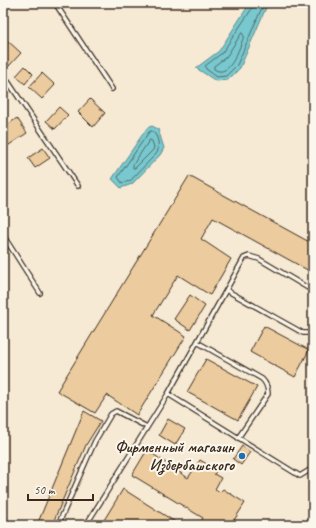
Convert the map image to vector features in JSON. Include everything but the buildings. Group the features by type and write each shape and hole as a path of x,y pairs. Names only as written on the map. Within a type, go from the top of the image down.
{"lane":[{"path":"55,3 112,89"},
{"path":"3,74 78,186"},
{"path":"3,235 40,293"},
{"path":"86,525 168,394 244,258 249,256 258,259 313,291"},
{"path":"226,290 303,333 310,333 313,329"},
{"path":"197,342 262,379 266,383 268,394 238,438"},
{"path":"168,394 300,476 313,468"},
{"path":"58,525 95,441 111,414 116,411 147,427"}],"water":[{"path":"250,3 268,3 240,68 228,80 216,81 196,68 219,51"},
{"path":"152,126 158,129 164,148 160,155 132,184 121,188 112,179 147,128"}],"place":[{"name":"Фирменный магазин Избербашского","path":"242,456"}]}
